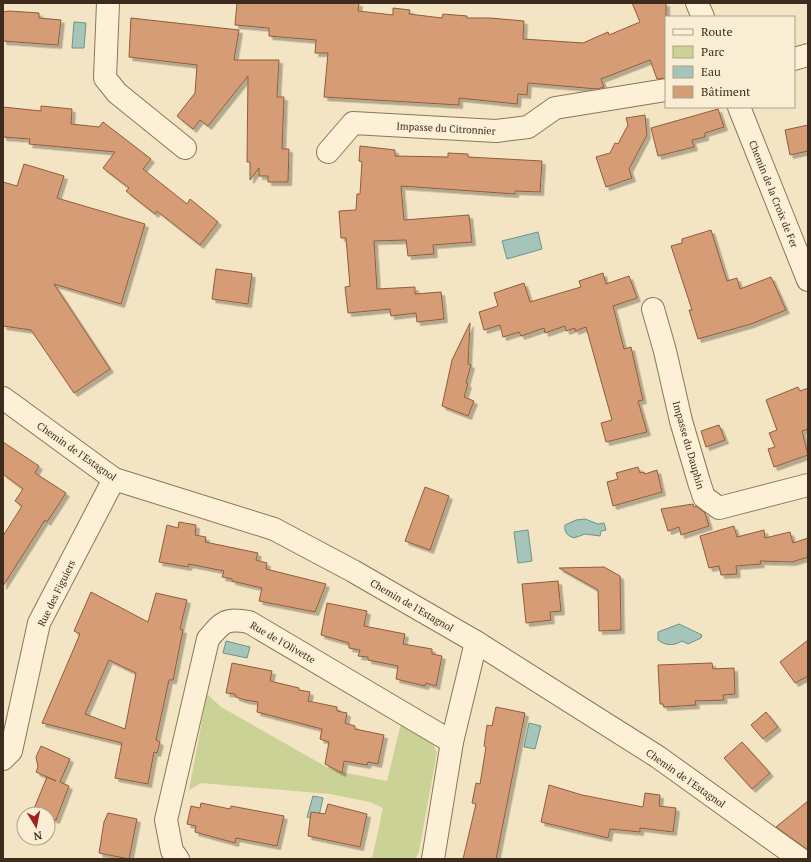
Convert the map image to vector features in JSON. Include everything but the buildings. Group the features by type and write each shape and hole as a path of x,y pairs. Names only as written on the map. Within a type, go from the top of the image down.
{"street":[{"path":"108,3 105,78 117,93 185,148"},
{"path":"697,3 703,16"},
{"path":"795,59 808,56"},
{"name":"Impasse du Citronnier","path":"328,152 353,123 496,131 528,127 555,108 665,90"},
{"name":"Chemin de la Croix de Fer","path":"740,108 808,280"},
{"name":"Impasse du Dauphin","path":"653,309 665,351 681,421 704,497 719,508 808,485"},
{"name":"Chemin de l'Estagnol","path":"3,398 114,479 274,529 353,571 476,642 658,757 800,859"},
{"name":"Rue des Figuiers","path":"3,759 11,751 39,623 114,479"},
{"name":"Rue de l'Olivette","path":"178,859 172,851 166,820 208,638 220,624 232,619 250,622 452,742"},
{"path":"433,859 452,742 476,642"}],"green space":[{"path":"207,694 221,707 332,770 387,781 401,723 432,742 437,752 419,852 415,859 372,859 383,808 370,802 330,794 201,783 189,790"}],"water":[{"path":"74,22 86,23 84,48 72,48"},
{"path":"538,232 542,249 507,259 502,241"},
{"path":"585,519 598,524 604,523 606,530 601,531 600,536 585,534 574,538 567,534 565,525 576,520"},
{"path":"528,530 532,561 518,563 514,532"},
{"path":"679,624 702,635 701,638 688,644 682,641 676,644 667,644 658,640 658,632"},
{"path":"226,641 250,647 247,658 223,653"},
{"path":"529,723 541,726 535,749 524,747"},
{"path":"313,796 323,798 318,820 307,817"}]}
